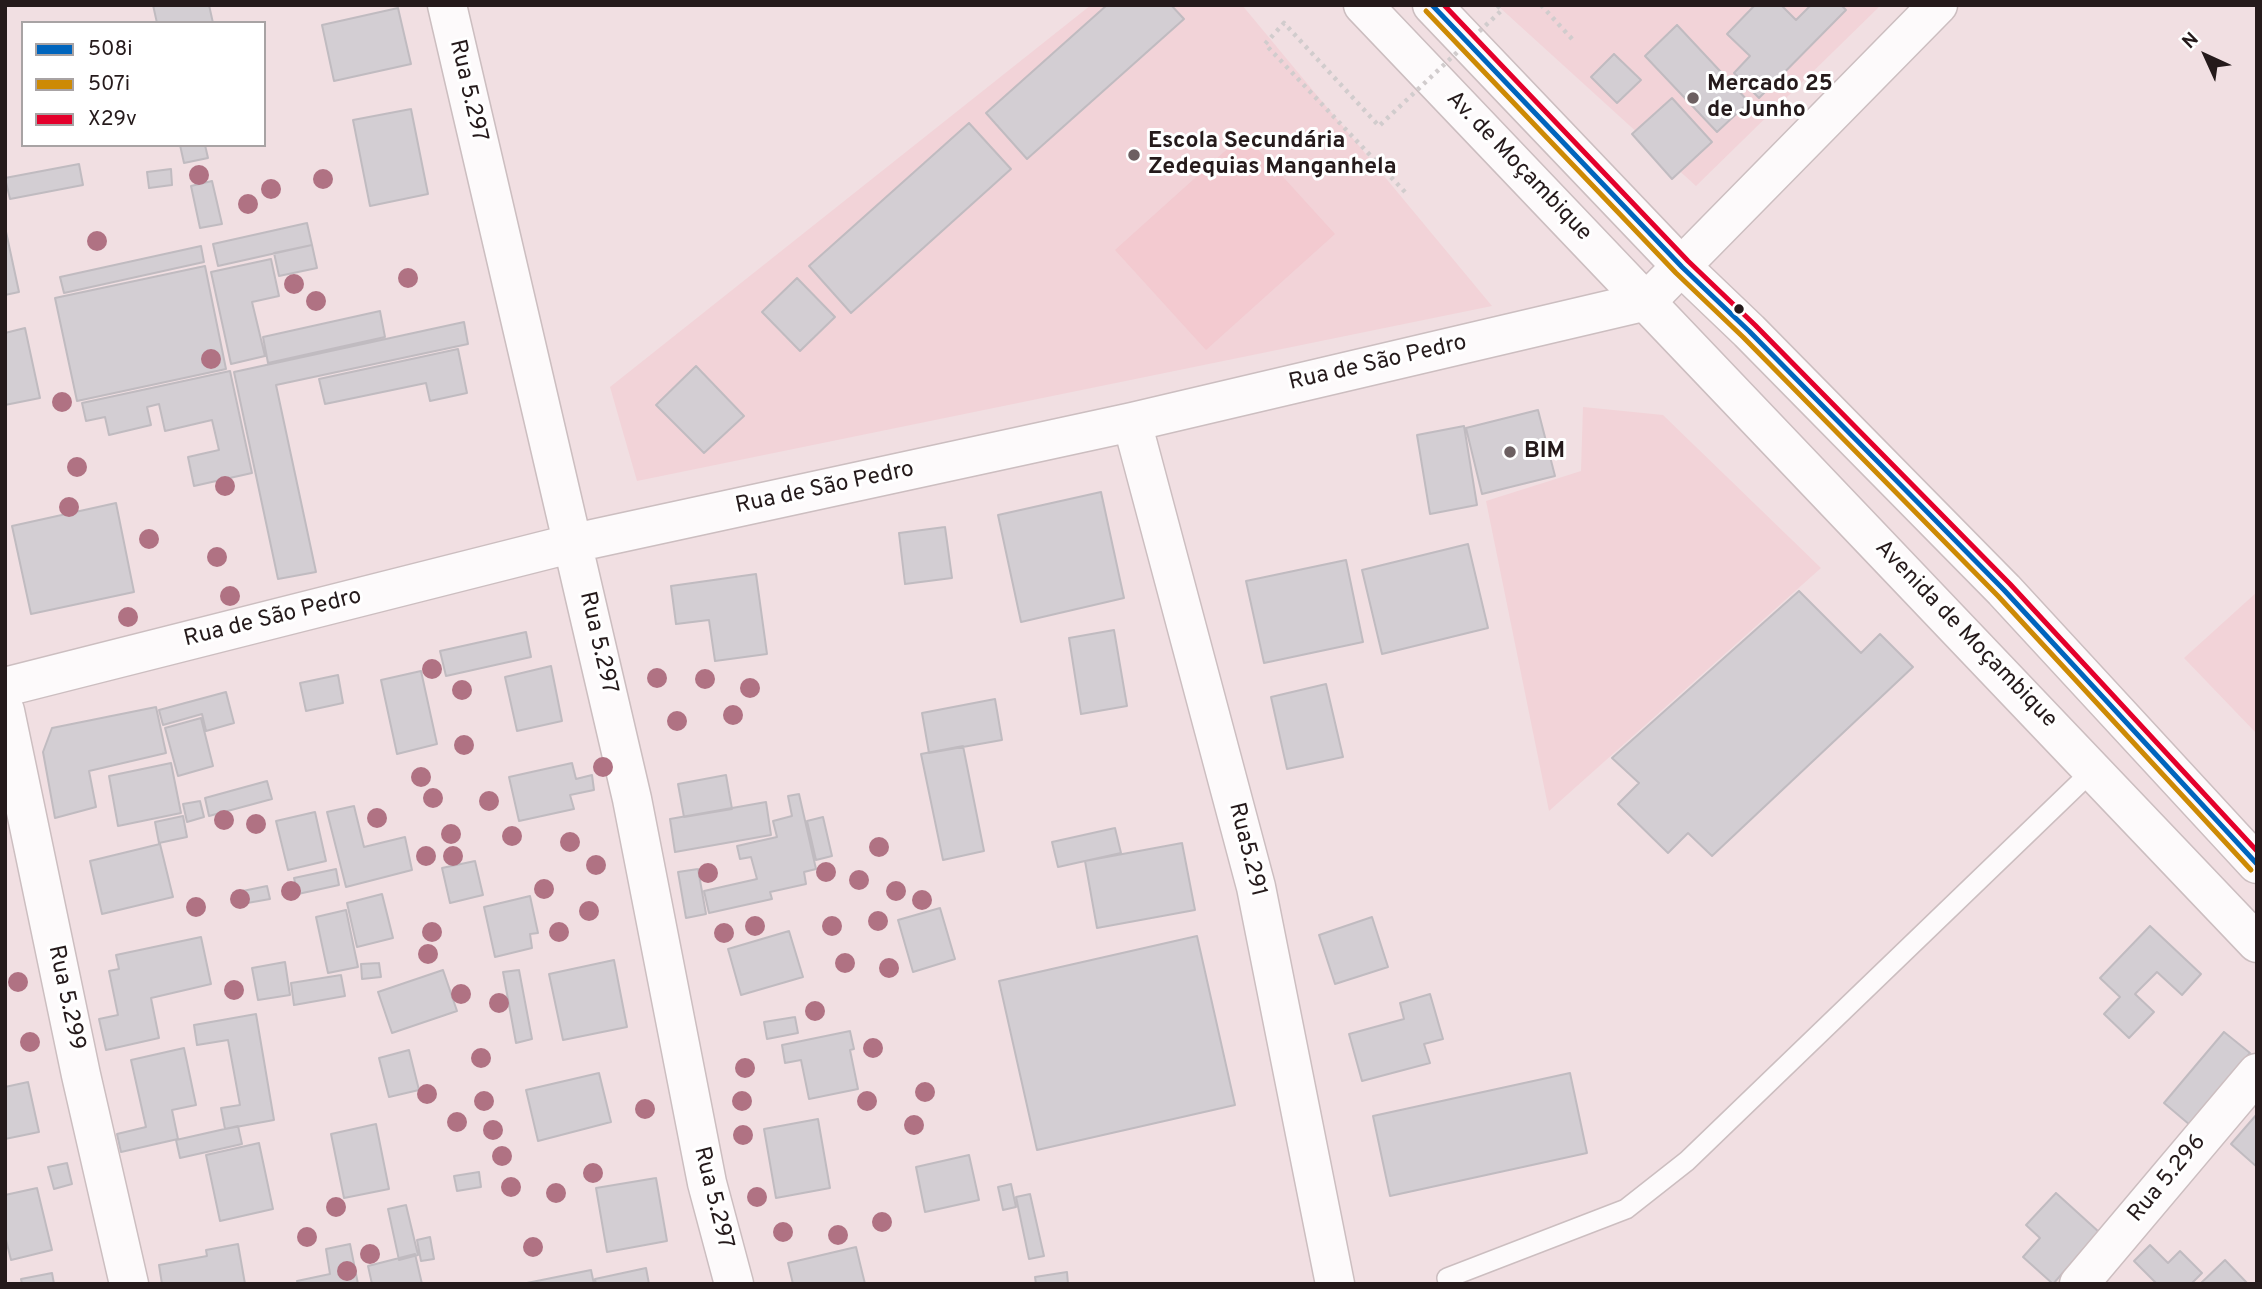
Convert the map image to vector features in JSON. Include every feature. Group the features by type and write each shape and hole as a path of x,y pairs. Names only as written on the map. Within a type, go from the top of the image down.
{"main road":[{"name":"Rua 5.297","path":"447,5 632,799 706,1183 734,1284"},
{"name":"Av. de Moçambique","path":"1363,5 1659,315"},
{"path":"1432,5 1682,267 1749,331 2004,590 2257,864"},
{"path":"1659,315 1682,267 1938,5"},
{"name":"Rua de São Pedro","path":"5,687 574,543 1132,422 1659,315"},
{"name":"Avenida de Moçambique","path":"1659,315 2257,943"},
{"name":"Rua5.291","path":"1132,422 1256,887 1335,1284"},
{"name":"Rua 5.299","path":"5,711 81,1075 129,1284"},
{"name":"Rua 5.296","path":"2079,1284 2257,1073"}],"lane":[{"path":"1447,1278 1626,1209 1687,1161 2093,770"}],"path":[{"path":"1405,192 1265,44 1284,23 1379,126 1502,10 1497,5"},
{"path":"1541,5 1573,40"}],"shaded area":[{"name":"Escola Secundária Zedequias Manganhela","path":"1091,5 1242,5 1492,306 637,481 610,387"},
{"name":"Mercado 25 de Junho","path":"1497,5 1881,5 1696,186"},
{"path":"1244,134 1335,234 1206,350 1115,250"},
{"path":"1583,407 1663,415 1821,568 1549,811 1486,501 1581,471"},
{"path":"2257,592 2257,734 2184,658"}],"building":[{"path":"153,5 209,5 213,21 157,21"},
{"path":"1107,5 1171,5 1184,19 1027,159 986,113"},
{"path":"1755,5 1781,5 1796,20 1811,5 1841,5 1846,10 1759,98 1734,73 1750,56 1727,34"},
{"path":"398,8 411,64 334,81 322,25"},
{"path":"1677,25 1749,102 1717,132 1645,56"},
{"path":"1614,54 1641,80 1617,103 1591,77"},
{"path":"1672,98 1712,142 1672,179 1632,134"},
{"path":"411,109 428,194 370,206 353,120"},
{"path":"969,123 1011,169 851,313 809,266"},
{"path":"180,147 205,147 208,158 184,163"},
{"path":"79,164 83,185 10,199 5,178"},
{"path":"171,169 172,185 149,188 147,172"},
{"path":"212,181 222,224 200,228 191,186"},
{"path":"307,223 312,245 218,266 213,244"},
{"path":"5,227 19,292 5,295"},
{"path":"312,245 317,268 279,276 274,253"},
{"path":"201,246 204,262 64,293 60,277"},
{"path":"271,259 279,296 252,302 265,356 231,364 211,272"},
{"path":"205,266 226,369 77,401 55,298"},
{"path":"797,278 835,317 800,351 762,312"},
{"path":"380,311 385,337 268,363 263,337"},
{"path":"464,322 468,344 276,385 316,572 278,579 234,372"},
{"path":"25,328 40,398 5,405 5,333"},
{"path":"458,349 467,393 430,401 426,383 325,404 319,379"},
{"path":"696,366 744,416 704,453 656,405"},
{"path":"230,371 252,473 194,486 188,457 219,450 212,420 165,431 159,404 147,407 151,425 109,435 105,417 86,421 82,403"},
{"name":"BIM","path":"1538,410 1555,476 1482,494 1466,428"},
{"path":"1464,426 1477,505 1430,514 1417,435"},
{"path":"1101,492 1124,598 1021,622 998,515"},
{"path":"116,503 134,592 31,614 12,526"},
{"path":"945,527 952,578 905,584 899,533"},
{"path":"1468,544 1488,628 1382,654 1362,570"},
{"path":"1346,560 1363,642 1264,663 1246,581"},
{"path":"756,574 767,654 715,661 709,620 676,624 671,586"},
{"path":"1799,591 1861,653 1880,634 1913,667 1712,856 1688,833 1668,853 1618,804 1639,783 1612,758"},
{"path":"1114,630 1127,706 1081,714 1069,638"},
{"path":"526,632 531,657 446,676 440,651"},
{"path":"551,666 562,721 517,731 505,677"},
{"path":"421,671 437,744 397,754 381,680"},
{"path":"338,675 343,703 306,711 300,683"},
{"path":"1326,684 1343,757 1287,769 1271,697"},
{"path":"226,692 234,723 206,731 202,714 163,725 159,710"},
{"path":"995,699 1002,740 929,753 922,713"},
{"path":"156,707 166,753 89,771 96,807 55,818 43,752 52,728"},
{"path":"201,718 213,766 178,776 165,728"},
{"path":"963,746 984,851 943,860 921,754"},
{"path":"171,763 181,813 118,826 109,776"},
{"path":"572,763 576,779 592,775 594,790 570,795 574,809 519,821 509,777"},
{"path":"726,775 732,809 684,817 678,784"},
{"path":"267,781 272,799 209,816 205,798"},
{"path":"799,794 816,869 804,872 806,884 770,892 772,899 709,913 704,891 757,879 751,857 740,859 737,846 777,837 773,821 792,816 788,796"},
{"path":"200,801 204,817 187,822 183,804"},
{"path":"766,802 771,835 675,852 670,819"},
{"path":"354,806 364,847 405,837 412,870 346,887 327,812"},
{"path":"315,812 326,861 288,870 276,821"},
{"path":"183,816 187,837 159,843 155,822"},
{"path":"823,817 832,856 816,860 807,821"},
{"path":"1115,828 1121,853 1058,867 1052,842"},
{"path":"1182,843 1195,910 1097,928 1085,861"},
{"path":"160,844 173,897 102,914 90,861"},
{"path":"475,861 483,895 450,903 442,868"},
{"path":"336,869 339,885 298,894 294,878"},
{"path":"698,869 706,914 686,918 678,872"},
{"path":"267,886 270,899 236,905 233,893"},
{"path":"382,894 393,938 357,947 347,903"},
{"path":"530,896 538,933 530,934 532,948 495,957 484,907"},
{"path":"940,908 955,959 913,972 898,920"},
{"path":"346,910 358,967 328,973 316,917"},
{"path":"1372,917 1388,967 1335,984 1319,935"},
{"path":"2150,926 2201,974 2182,995 2157,972 2135,994 2154,1012 2129,1038 2104,1014 2120,997 2100,978"},
{"path":"789,931 803,977 741,995 728,949"},
{"path":"1197,936 1235,1105 1037,1150 999,981"},
{"path":"201,937 211,984 151,998 159,1038 106,1050 99,1019 118,1015 109,971 119,969 116,955"},
{"path":"614,960 627,1027 563,1040 549,974"},
{"path":"285,962 290,995 258,1000 252,968"},
{"path":"379,963 381,977 362,979 361,964"},
{"path":"443,970 457,1011 392,1033 378,992"},
{"path":"519,970 532,1039 516,1043 503,972"},
{"path":"341,975 345,996 294,1005 291,983"},
{"path":"1430,994 1443,1039 1424,1044 1430,1063 1362,1081 1349,1034 1404,1019 1400,1003"},
{"path":"256,1014 274,1120 225,1129 221,1108 240,1105 228,1040 197,1045 194,1025"},
{"path":"795,1017 798,1033 767,1039 764,1022"},
{"path":"850,1031 854,1049 850,1050 858,1089 809,1099 801,1060 785,1063 782,1045"},
{"path":"2224,1032 2250,1053 2190,1125 2164,1103"},
{"path":"184,1048 196,1105 172,1110 178,1139 121,1152 117,1134 146,1127 131,1060"},
{"path":"409,1050 419,1090 389,1097 379,1058"},
{"path":"599,1073 611,1122 538,1141 526,1090"},
{"path":"1570,1073 1587,1153 1390,1196 1373,1116"},
{"path":"28,1082 39,1132 5,1139 5,1087"},
{"path":"2257,1114 2257,1167 2231,1144"},
{"path":"818,1119 830,1188 776,1198 764,1129"},
{"path":"376,1124 389,1189 344,1198 331,1134"},
{"path":"238,1126 242,1144 180,1158 176,1140"},
{"path":"259,1143 273,1209 220,1221 206,1155"},
{"path":"969,1155 979,1200 925,1212 916,1167"},
{"path":"67,1163 72,1184 54,1189 48,1167"},
{"path":"479,1172 481,1187 457,1191 454,1176"},
{"path":"656,1178 667,1241 607,1252 596,1188"},
{"path":"1011,1184 1016,1207 1003,1210 998,1187"},
{"path":"37,1188 52,1250 11,1260 5,1236 5,1195"},
{"path":"2056,1193 2099,1232 2053,1284 2023,1257 2040,1238 2026,1225"},
{"path":"1030,1194 1044,1256 1029,1259 1016,1197"},
{"path":"406,1205 418,1255 399,1260 388,1209"},
{"path":"430,1237 434,1259 421,1261 417,1240"},
{"path":"238,1244 245,1284 162,1284 159,1265 207,1256 206,1250"},
{"path":"350,1244 358,1284 298,1284 297,1281 330,1274 326,1249"},
{"path":"2150,1245 2168,1263 2180,1251 2202,1273 2191,1284 2157,1284 2134,1261"},
{"path":"856,1247 865,1284 793,1284 788,1263"},
{"path":"415,1254 422,1284 372,1284 368,1266"},
{"path":"2225,1260 2248,1284 2200,1284"},
{"path":"646,1268 649,1284 596,1284 595,1279"},
{"path":"591,1270 594,1284 522,1284"},
{"path":"1067,1272 1068,1284 1036,1284 1035,1277"},
{"path":"52,1273 54,1284 22,1284 21,1279"}],"transit line":[{"name":"508i","path":"1432,5 1682,267 1749,331 2004,590 2257,864"},
{"name":"X29v","path":"1444,5 1688,261 1755,325 2010,584 2257,851"},
{"name":"507i","path":"1426,11 1676,273 1743,337 1998,596 2251,870"}],"place":[{"name":"Mercado 25 de Junho","path":"1693,98"},
{"name":"Escola Secundária Zedequias Manganhela","path":"1134,155"},
{"name":"BIM","path":"1510,452"}]}
